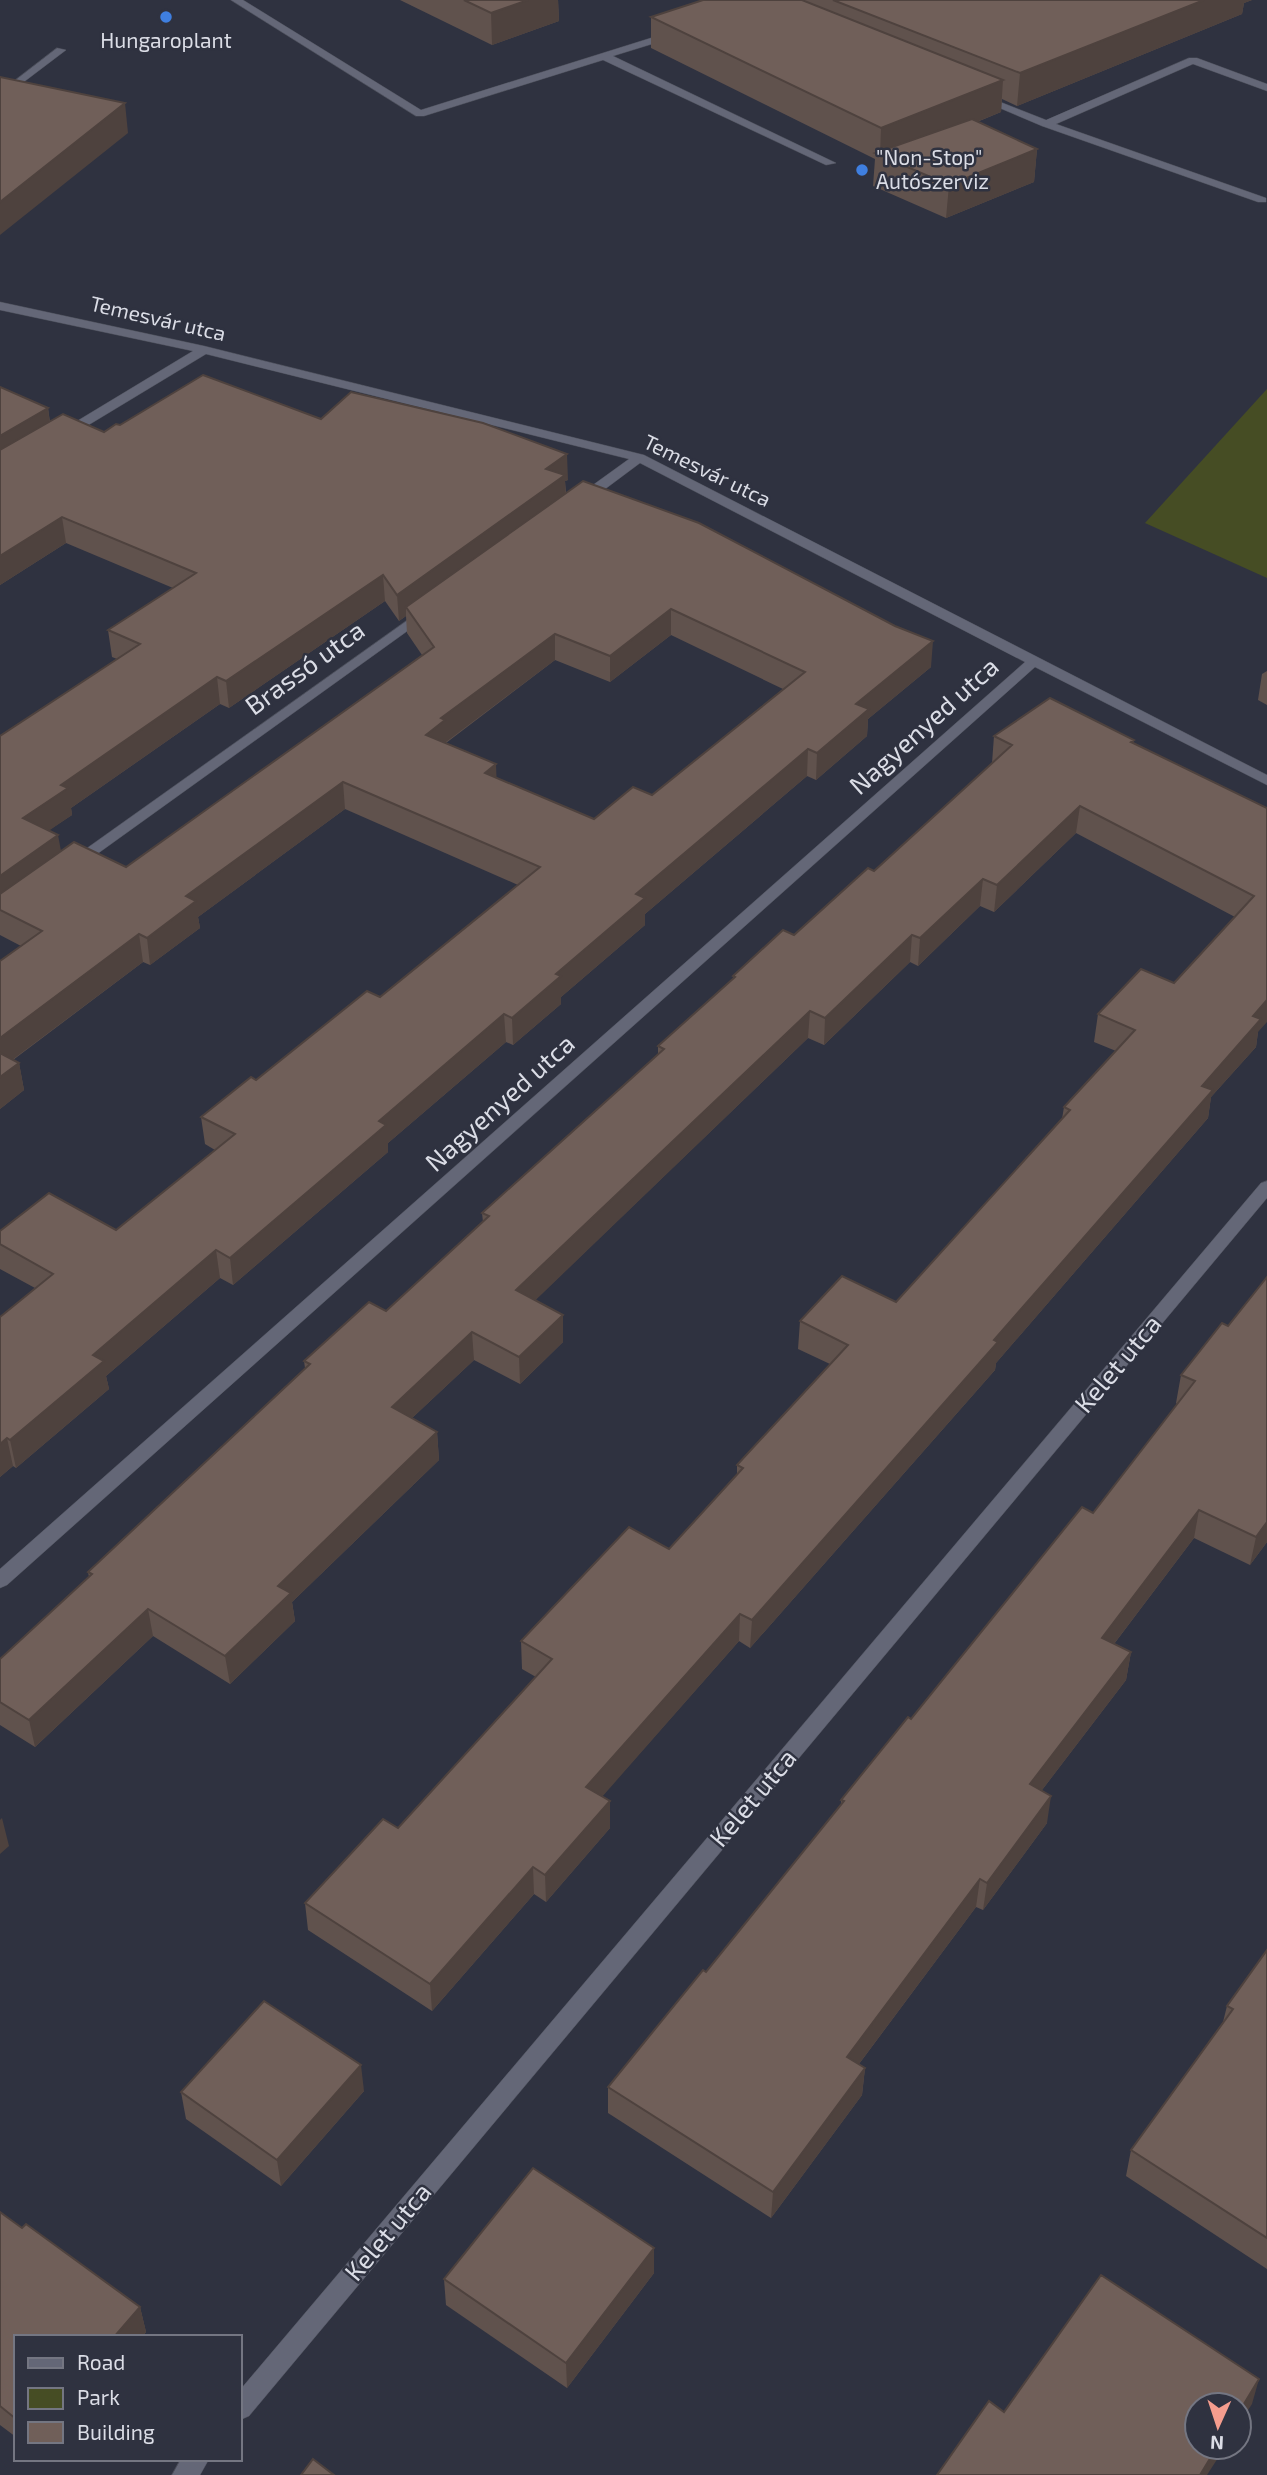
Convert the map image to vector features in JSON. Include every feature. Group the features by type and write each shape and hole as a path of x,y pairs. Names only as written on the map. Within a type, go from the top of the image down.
{"street":[{"path":"236,0 420,114 681,32"},
{"path":"0,97 61,50"},
{"path":"604,56 830,163"},
{"path":"1046,124 1193,60 1267,88"},
{"path":"970,94 1046,124 1262,200"},
{"name":"Temesvár utca","path":"0,306 204,350 639,458 1267,781"},
{"path":"48,444 204,350"},
{"path":"572,506 639,458"},
{"name":"Brassó utca","path":"67,869 437,603"},
{"name":"Nagyenyed utca","path":"0,1580 1033,662"},
{"name":"Kelet utca","path":"242,2407 1267,1187"},
{"path":"184,2475 195,2461"}],"green space":[{"path":"1267,389 1267,578 1145,523"}],"building":[{"path":"464,0 528,0 491,13"},
{"path":"703,0 802,0 1003,80 881,128 651,17"},
{"path":"833,0 1204,0 1020,73"},
{"path":"0,77 125,103 0,202"},
{"path":"972,119 1037,149 949,185 875,153"},
{"path":"203,375 321,419 351,392 483,423 567,454 546,469 565,475 397,595 383,575 226,681 217,677 61,785 68,788 23,818 58,835 0,876 0,736 140,644 108,630 196,573 62,517 0,556 0,450 63,414 104,432"},
{"path":"0,387 48,408 0,436"},
{"path":"583,481 699,523 895,626 933,641 856,704 869,709 817,753 808,749 636,894 645,898 556,974 561,976 512,1018 504,1014 379,1121 386,1125 230,1258 216,1250 93,1355 104,1361 10,1440 7,1438 0,1444 0,1317 53,1274 0,1244 0,1231 49,1193 116,1230 235,1134 201,1117 251,1077 256,1080 367,991 380,997 540,867 343,782 186,896 196,901 147,938 139,934 0,1038 0,961 42,931 0,910 0,894 74,842 126,867 434,647 406,607","holes":["671,609 805,672 652,795 633,787 594,819 485,773 496,764 426,735 445,720 441,718 555,634 610,656"]},
{"path":"1050,698 1134,740 1131,742 1267,808 1267,1000 1253,1016 1261,1019 1202,1086 1213,1090 994,1340 998,1342 752,1620 740,1614 586,1787 610,1801 545,1875 533,1867 430,1984 305,1903 383,1819 398,1828 552,1659 521,1641 629,1527 669,1549 743,1468 737,1465 848,1345 800,1321 842,1276 896,1302 1070,1110 1064,1107 1135,1030 1098,1014 1141,969 1174,983 1254,896 1080,806 997,885 983,879 920,938 912,935 825,1018 810,1011 516,1290 563,1315 519,1357 472,1332 392,1407 437,1432 278,1586 291,1593 225,1656 148,1609 29,1720 0,1702 0,1659 92,1574 88,1572 310,1364 304,1361 369,1302 386,1311 489,1216 482,1213 664,1049 658,1046 735,977 733,976 783,930 794,935 868,868 874,871 1012,745 994,736"},
{"path":"0,1053 19,1063 0,1077"},
{"path":"1267,1277 1267,1522 1256,1537 1199,1510 1102,1638 1131,1652 1030,1784 1051,1796 987,1883 980,1879 847,2057 865,2068 773,2192 608,2087 703,1970 706,1972 908,1717 911,1719 1082,1507 1093,1513 1195,1381 1181,1375 1222,1323 1228,1326"},
{"path":"1267,1950 1267,2238 1131,2150 1233,2009 1227,2006"},
{"path":"264,2001 361,2065 277,2160 181,2092"},
{"path":"533,2168 654,2248 566,2363 444,2279"},
{"path":"0,2212 22,2228 26,2224 140,2307 116,2335 14,2335 14,2417 0,2406"},
{"path":"1101,2275 1259,2379 1252,2391 1183,2391 1183,2461 1208,2461 1200,2475 937,2475 989,2401 1004,2412"},
{"path":"313,2459 334,2475 301,2475"}],"place":[{"name":"Hungaroplant","path":"166,17"},
{"name":"\"Non-Stop\" Autószerviz","path":"862,170"}]}
